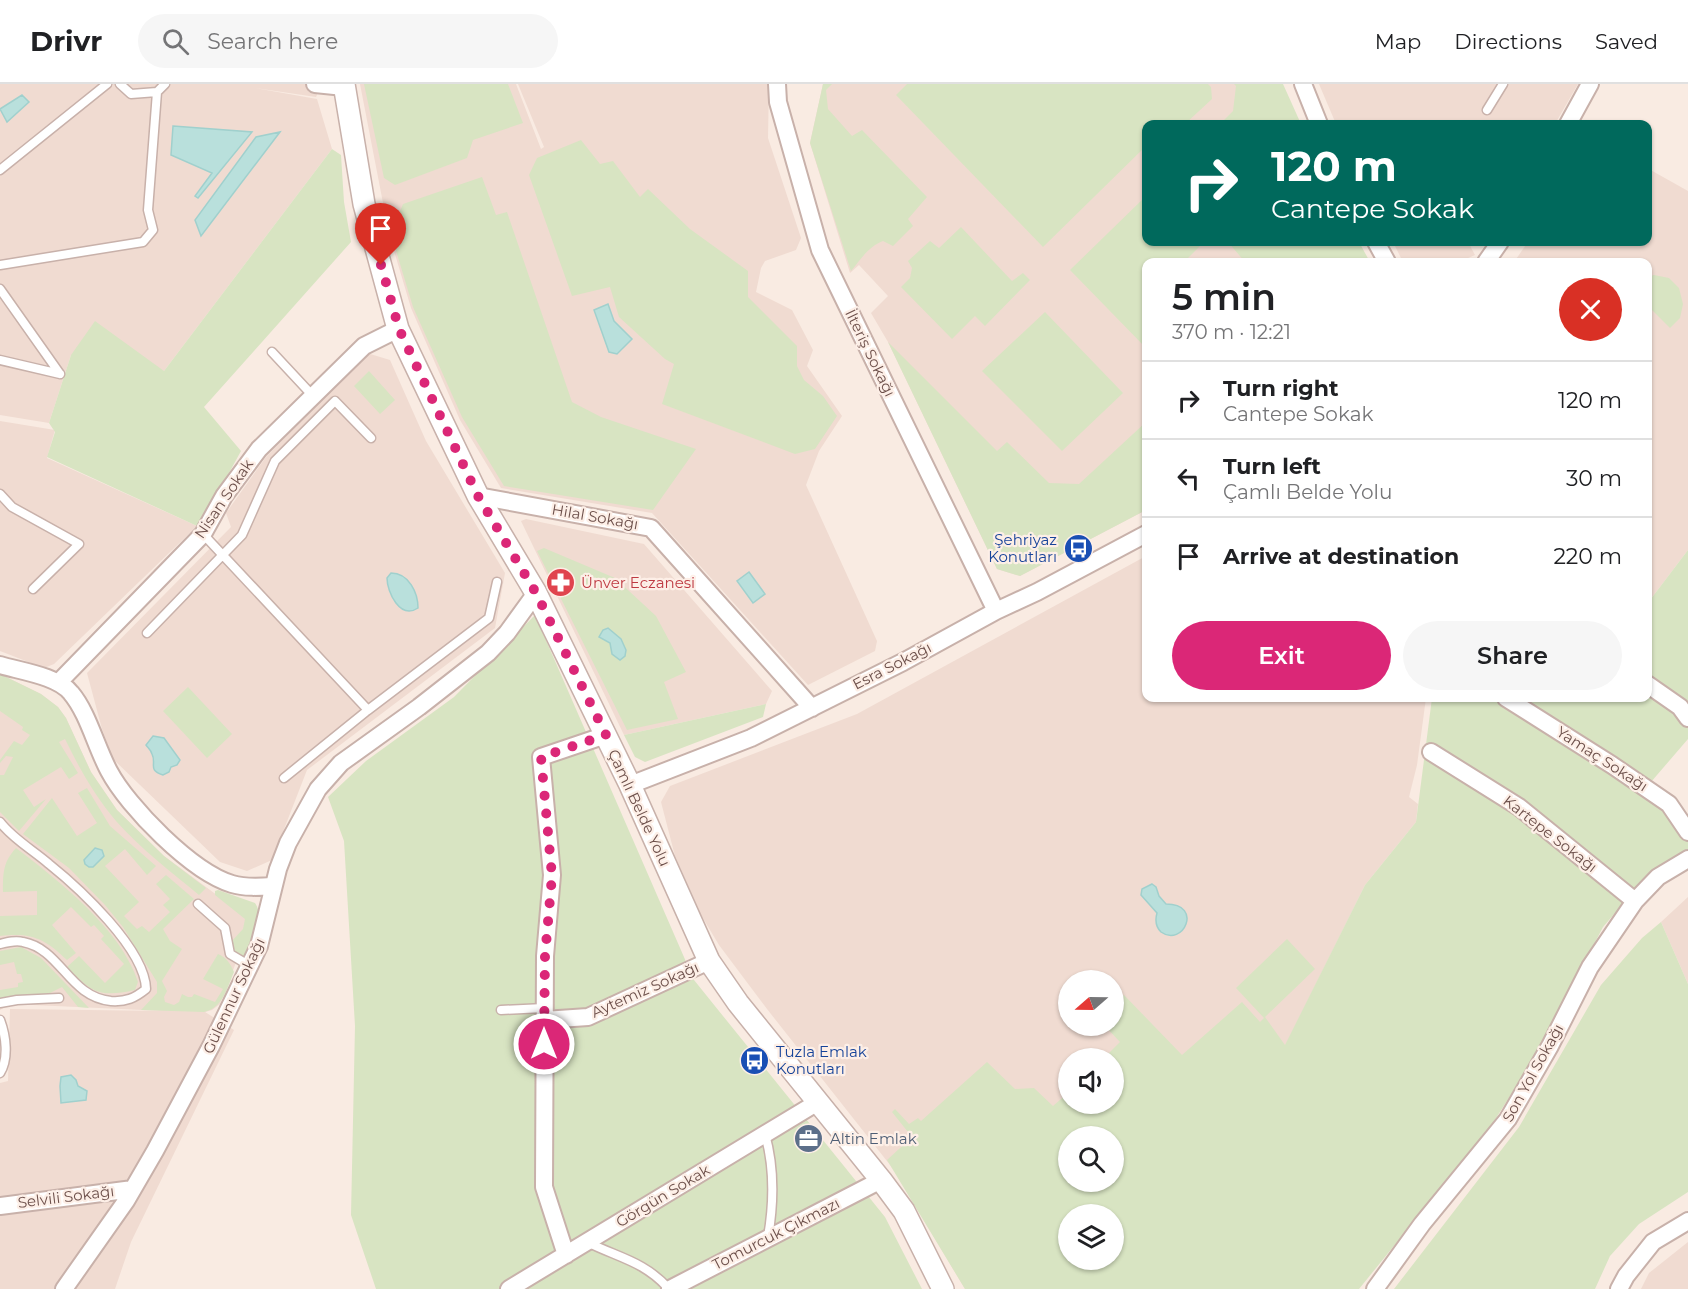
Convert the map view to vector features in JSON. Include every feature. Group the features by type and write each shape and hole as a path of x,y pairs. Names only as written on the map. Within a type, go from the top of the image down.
{"street":[{"path":"315,84 344,85"},
{"name":"İlteriş Sokağı","path":"777,84 778,102 820,250 996,610"},
{"path":"1303,84 1317,120"},
{"path":"1570,120 1590,84"},
{"name":"Çamlı Belde Yolu","path":"344,85 364,204 399,329 478,496 536,593 606,735 709,961 738,1003 904,1211 943,1289"},
{"name":"Nisan Sokak","path":"59,682 203,534 224,496 259,449 364,346 399,329"},
{"name":"Hilal Sokağı","path":"478,496 651,528 812,708"},
{"name":"Esra Sokağı","path":"630,784 751,738 903,662 996,610 1037,592 1142,536"},
{"name":"Gülennur Sokağı","path":"64,1289 133,1189 181,1103 250,966 263,936 272,886 288,843 318,789 330,774 356,751 411,713 488,653 507,633 536,593"},
{"path":"0,665 59,682 72,693 110,773 130,802 183,854 221,880 244,886 272,886"},
{"path":"1652,687 1680,707 1688,718"},
{"name":"Yamaç Sokağı","path":"1512,702 1669,804 1688,832"},
{"path":"566,1255 544,1187 545,956 552,876 541,757 606,735"},
{"name":"Kartepe Sokağı","path":"1431,752 1520,807 1635,901"},
{"name":"Son Yol Sokağı","path":"1375,1289 1416,1232 1508,1119 1550,1046 1590,967 1635,901 1658,878 1688,859"},
{"name":"Aytemiz Sokağı","path":"544,1014 588,1017 709,961"},
{"name":"Görgün Sokak","path":"508,1289 818,1102"},
{"name":"Tomurcuk Çıkmazı","path":"670,1289 881,1180"},
{"name":"Selvili Sokağı","path":"0,1206 133,1189"},
{"path":"1619,1289 1626,1276 1653,1242 1688,1221"}],"lane":[{"path":"0,170 107,84"},
{"path":"120,84 131,94 157,92 165,84"},
{"path":"1487,110 1503,84"},
{"path":"0,265 143,242 153,230 148,210 157,92"},
{"path":"0,289 60,374 0,360"},
{"path":"272,352 313,396"},
{"path":"147,633 222,553 242,535 275,461 335,401 371,438"},
{"path":"0,494 12,507 79,544 33,590"},
{"path":"203,534 368,710"},
{"path":"284,778 368,710 489,618 497,582"},
{"path":"0,822 6,830 74,885 102,914 131,952 146,979 146,989 131,999 120,1001 96,998 75,983 43,950 22,941 0,944"},
{"path":"198,904 225,928 230,954 250,966"},
{"path":"0,1003 59,998"},
{"path":"501,1010 544,1014"},
{"path":"0,1020 6,1053 4,1066 0,1073"},
{"path":"765,1134 771,1154 773,1182 773,1209 767,1239"},
{"path":"587,1242 644,1267 670,1289"}],"shaded area":[{"path":"0,84 322,84 316,97 255,88 317,99 332,149 164,371 71,355 49,423 0,415"},
{"path":"360,84 516,84 541,149 544,147 518,84 769,84 768,138 801,238 796,250 765,261 761,268 756,292 792,310 813,350 807,366 842,416 819,451 806,485 877,641 875,651 808,685 652,513 501,488 460,420 411,308 389,234"},
{"path":"823,84 1283,84 1281,120 1142,120 1142,246 1248,246 1246,258 1142,258 1142,512 1020,576 997,569 888,342 871,313 888,296 859,265 850,273 810,143"},
{"path":"1319,84 1578,84 1557,120 1334,120"},
{"path":"1652,171 1688,191 1688,550 1652,597 1652,258 1517,258 1525,246 1652,246"},
{"path":"1395,246 1470,246 1475,255 1468,258 1401,258"},
{"path":"367,353 390,360 426,441 505,573 495,628 307,770 272,860 247,871 220,862 113,759 102,729 87,673 231,527 226,513 266,457"},
{"path":"0,421 55,430 47,458 197,526 54,664 44,668 0,651"},
{"path":"526,519 644,544 772,691 766,704 624,735 521,521"},
{"path":"1142,558 1142,702 1425,702 1417,765 1409,797 1418,804 1416,822 1365,885 1246,1125 1124,1136 1124,1126 1058,1126 1058,1192 965,1289 894,1170 719,945 701,915 675,856 661,802 670,786 857,714"},
{"path":"0,674 41,694 58,707 66,718 91,772 117,810 164,856 252,921 220,1004 205,1012 234,1030 131,1242 115,1289 0,1289 0,1083 8,1081 10,1009 165,1011 11,1004 0,1010"},
{"path":"1688,897 1688,984 1661,922"},
{"path":"1688,1242 1688,1289 1641,1289 1649,1273"}],"green space":[{"path":"364,84 508,84 523,123 473,140 467,158 395,185 384,178"},
{"path":"823,84 832,84 826,90 828,109 852,136 862,130 927,197 908,219 913,226 893,246 883,241 878,243 851,271 810,143"},
{"path":"907,84 1208,84 1211,87 1212,99 1189,120 1142,120 1142,150 1043,247 896,95"},
{"path":"1234,84 1283,84 1299,120 1224,120 1233,111 1236,86"},
{"path":"581,140 600,164 613,161 640,197 648,189 690,229 748,271 748,297 797,346 797,366 804,380 823,396 837,416 815,449 795,454 662,404 674,364 665,359 619,317 610,287 572,296 529,175 537,158"},
{"path":"332,149 341,155 344,202 351,242 204,407 241,451 205,517 197,526 47,457 55,432 49,423 71,355 95,321 164,371"},
{"path":"482,177 496,215 507,212 572,402 601,417 696,449 653,510 504,486 462,417 413,307 391,234 403,204"},
{"path":"1142,200 1142,246 1200,246 1188,258 1142,258 1142,344 1070,270"},
{"path":"961,227 1012,281 1023,273 1030,280 985,326 975,316 952,339 901,287 910,278 912,268 908,261 930,241 939,248"},
{"path":"1231,246 1361,246 1368,258 1242,258"},
{"path":"1652,276 1669,278 1679,288 1683,304 1680,318 1670,328 1652,310"},
{"path":"1045,312 1123,393 1062,451 982,371"},
{"path":"888,342 997,451 1007,442 1049,483 1079,484 1142,426 1142,512 1020,576 997,569"},
{"path":"369,371 395,400 380,414 354,386"},
{"path":"544,548 615,578 656,616 686,672 664,682 678,719 627,730 537,551"},
{"path":"1688,550 1688,739 1651,782 1688,819 1688,850 1651,871 1603,927 1536,1055 1491,1126 1359,1289 965,1289 887,1160 912,1137 892,1112 895,1109 909,1124 918,1118 921,1121 987,1062 1015,1089 1034,1088 1053,1106 1058,1102 1058,1114 1124,1114 1124,1048 1114,1048 1120,1042 1114,1036 1124,1036 1124,995 1182,1055 1242,1002 1260,1022 1264,1018 1236,988 1287,939 1315,969 1265,1017 1285,1045 1365,885 1416,822 1431,702 1652,702 1652,597"},
{"path":"535,615 694,980 885,1217 922,1289 376,1289 351,1215 355,1026 344,841 328,797 366,761 454,697"},
{"path":"0,674 41,694 58,707 66,718 91,772 117,810 164,856 206,888 199,895 116,821 101,802 65,739 59,742 78,773 69,779 61,767 23,790 34,807 46,799 19,831 0,812 0,775 4,775 13,757 6,756 0,763 0,760 14,741 22,745 30,735 22,730 23,727 0,711"},
{"path":"188,687 232,734 207,758 163,711"},
{"path":"766,704 763,717 645,762 635,757 624,735"},
{"path":"87,788 110,826 156,866 147,875 125,849 105,866 139,902 124,916 137,929 142,926 149,932 170,912 163,905 170,899 156,884 166,875 194,899 163,929 170,941 182,949 162,981 167,991 164,997 165,1002 174,1005 179,1002 182,994 192,997 194,994 215,1002 223,989 203,979 218,954 228,961 234,972 224,996 210,1010 204,1012 141,1010 157,993 157,982 123,927 69,868 23,834 52,798 77,836 97,823 78,793"},
{"path":"16,848 51,875 103,925 130,962 138,982 135,990 113,993 96,991 67,967 79,956 105,983 124,964 101,939 104,936 94,925 91,927 71,907 52,925 76,953 67,960 45,942 29,936 0,936 0,916 37,915 37,891 3,892 5,868 8,858"},
{"path":"218,890 255,903 258,909 257,932 242,958 237,955 231,942 243,929 245,919 215,895 215,891"},
{"path":"1661,922 1688,984 1688,1192 1639,1224 1610,1256 1595,1289 1394,1289 1519,1127 1601,985 1642,938"},
{"path":"21,947 41,958 89,1008 78,1007 62,987 42,997 0,998 0,990 18,987 18,983 23,982 21,974 17,974 14,962 0,965 0,951"}],"water":[{"path":"22,95 29,102 7,122 0,109"},
{"path":"173,126 252,132 198,198 195,196 212,173 171,155"},
{"path":"280,132 201,236 195,220 256,137"},
{"path":"608,304 614,321 632,339 617,354 609,352 594,310"},
{"path":"749,572 765,594 753,603 737,581"},
{"path":"391,573 403,576 411,585 418,608 412,611 406,610 396,603 389,590 387,578"},
{"path":"608,628 621,639 626,650 625,656 620,660 612,654 610,643 599,637 603,630"},
{"path":"153,736 164,738 180,760 163,775 155,771 151,751 146,745"},
{"path":"95,848 102,850 104,856 93,867 89,867 84,860"},
{"path":"1152,884 1166,904 1178,906 1187,917 1186,924 1176,934 1169,935 1161,932 1156,923 1157,913 1141,895 1142,889"},
{"path":"71,1075 78,1086 87,1091 86,1100 61,1103 61,1077"}],"place":[{"name":"Şehriyaz Konutları","path":"1078,549"},
{"name":"Ünver Eczanesi","path":"560,583"},
{"name":"Tuzla Emlak Konutları","path":"755,1061"},
{"name":"Altin Emlak","path":"809,1139"}],"route":[{"path":"381,265 399,329 478,496 536,593 606,735 541,757 552,876 545,956 544,1044"}]}
